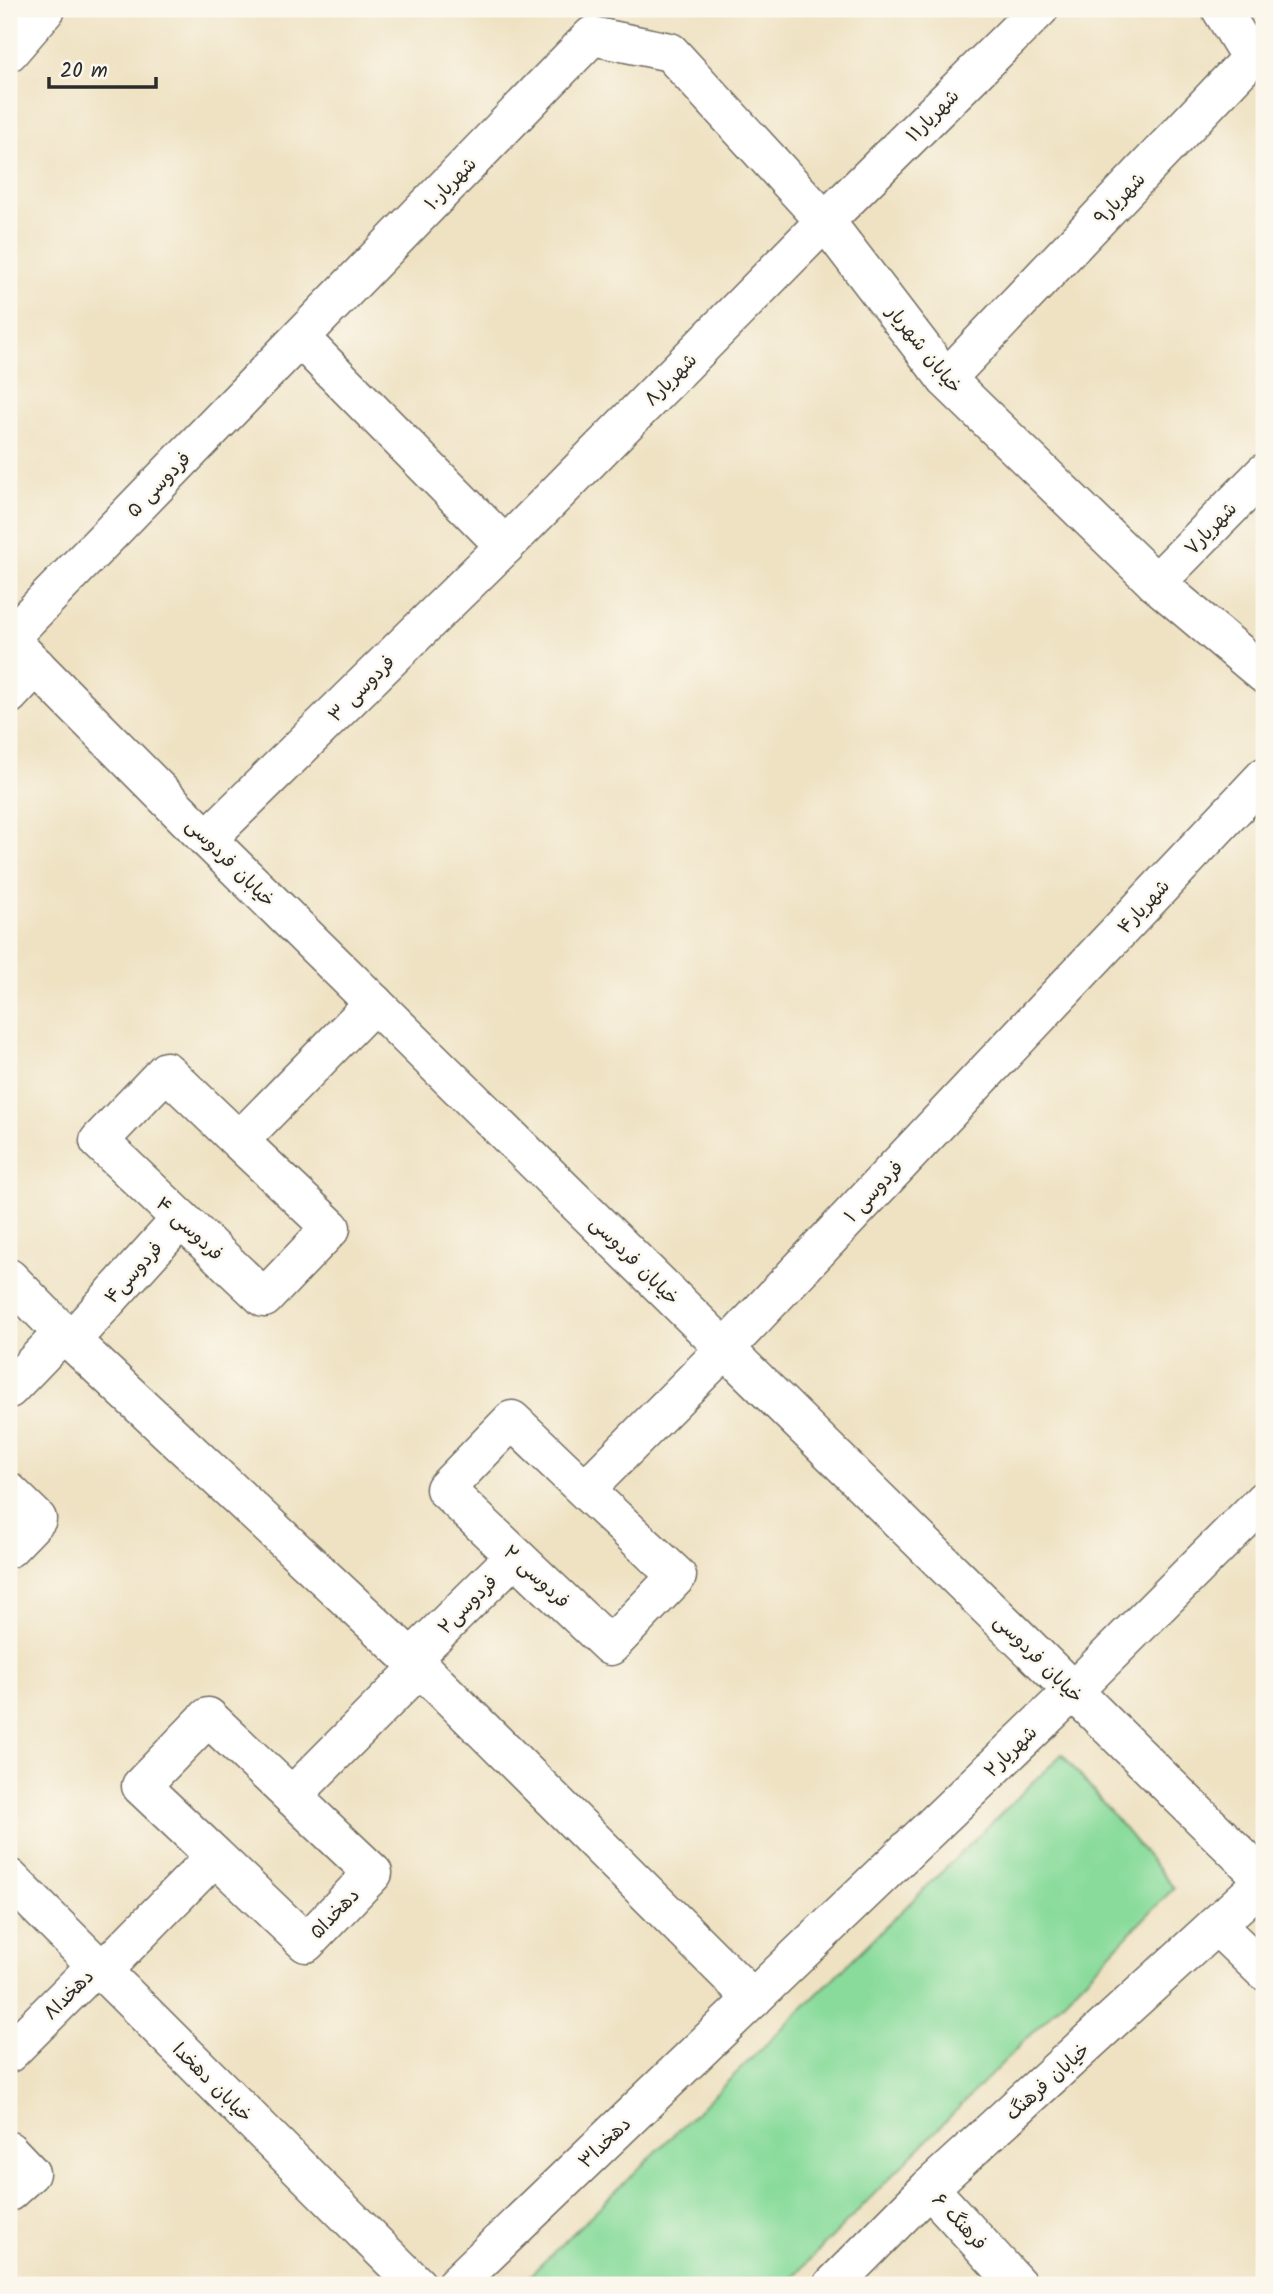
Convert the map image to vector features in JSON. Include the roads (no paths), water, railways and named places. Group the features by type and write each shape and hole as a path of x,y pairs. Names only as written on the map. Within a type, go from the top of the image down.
{"street":[{"path":"9,52 46,9"},
{"name":"شهریار۱۱","path":"825,221 1039,9"},
{"name":"شهریار۹","path":"946,379 1251,58 1221,9"},
{"name":"خیابان شهریار","path":"592,36 670,52 825,221 946,379 1156,583 1264,674"},
{"name":"شهریار۱۰","path":"303,334 592,36"},
{"name":"شهریار۸","path":"509,541 825,221"},
{"path":"303,334 509,541"},
{"name":"فردوسی ۵","path":"9,638 303,334"},
{"name":"شهریار۷","path":"1156,583 1264,472"},
{"name":"فردوسی ۳","path":"207,839 509,541"},
{"name":"خیابان فردوسی","path":"9,638 207,839 1264,1880"},
{"path":"9,695 36,666"},
{"name":"شهریار۴","path":"1022,1034 1264,777"},
{"path":"239,1141 374,1003"},
{"name":"فردوسی ۱","path":"725,1349 1022,1034"},
{"name":"فردوسی ۴","path":"166,1071 239,1141 331,1228 264,1298 99,1141 166,1071"},
{"name":"فردوسی۴","path":"9,1389 74,1329 181,1219"},
{"path":"9,1278 74,1329 419,1659 753,1999"},
{"path":"586,1489 725,1349"},
{"name":"فردوسی ۲","path":"512,1420 586,1489 677,1576 610,1646 445,1489 512,1420"},
{"path":"9,1492 37,1519 9,1548"},
{"name":"شهریار۲","path":"753,1999 1073,1690 1264,1500"},
{"name":"فردوسی۲","path":"419,1659 515,1556"},
{"path":"292,1796 419,1659"},
{"name":"دهخدا۵","path":"208,1717 373,1873 306,1943 215,1856 141,1786 208,1717"},
{"path":"100,1968 215,1856"},
{"name":"خیابان دهخدا","path":"9,1878 417,2285"},
{"name":"خیابان فرهنگ","path":"833,2285 929,2188 1264,1880"},
{"path":"1216,1925 1264,1971"},
{"name":"دهخدا۸","path":"9,2053 100,1968"},
{"name":"دهخدا۳","path":"455,2285 753,1999"},
{"path":"9,2151 30,2173 9,2192"},
{"name":"فرهنگ ۶","path":"929,2188 1018,2285"}]}
